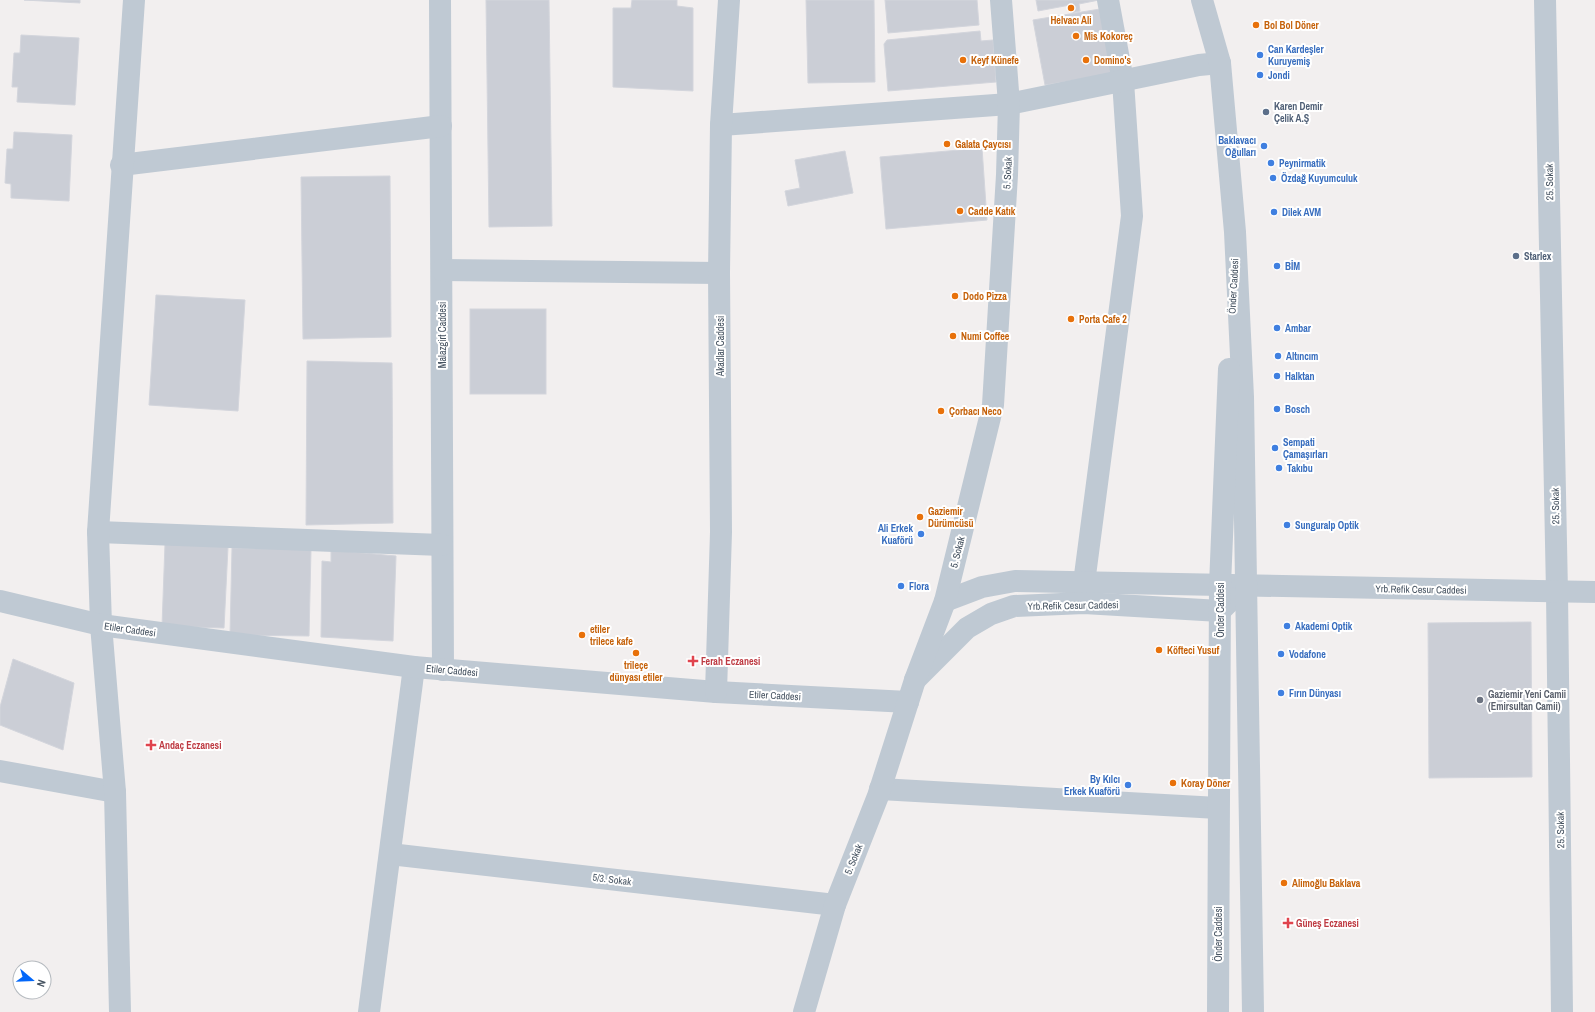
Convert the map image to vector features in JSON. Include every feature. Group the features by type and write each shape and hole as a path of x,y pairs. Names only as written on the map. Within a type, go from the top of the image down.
{"street":[{"path":"120,1012 115,792 101,625 98,532 121,165 134,0"},
{"name":"Malazgirt Caddesi","path":"440,0 443,670"},
{"name":"Akadlar Caddesi","path":"716,692 721,532 719,273 721,125 729,0"},
{"name":"5. Sokak","path":"804,1012 835,905 880,789 915,680 945,601 993,405 1009,104 1001,0"},
{"path":"1084,583 1132,216 1123,81 1108,0"},
{"name":"Önder Caddesi","path":"1202,0 1220,63 1235,232 1243,397 1253,1012"},
{"name":"25. Sokak","path":"1545,0 1557,592 1562,1012"},
{"path":"721,125 1009,104 1220,63"},
{"path":"121,165 441,126"},
{"name":"Önder Caddesi","path":"1218,1012 1220,585 1235,232"},
{"path":"442,270 719,273"},
{"path":"98,532 442,545"},
{"name":"Yrb.Refik Cesur Caddesi","path":"945,601 982,587 1015,581 1595,592"},
{"path":"1220,611 1246,585"},
{"name":"Etiler Caddesi","path":"0,601 101,625 414,667 716,692 908,702"},
{"name":"Yrb.Refik Cesur Caddesi","path":"915,680 967,628 991,614 1014,606 1084,603 1220,611"},
{"path":"369,1012 414,667"},
{"path":"0,771 115,792"},
{"path":"880,789 1218,808"},
{"name":"5/3. Sokak","path":"390,854 835,905"}],"building":[{"path":"24,0 80,0 80,3"},
{"path":"486,0 549,0 552,226 489,227"},
{"path":"632,0 677,0 677,6 693,8 693,91 613,87 613,8 631,8"},
{"path":"806,0 874,0 875,82 808,83"},
{"path":"885,0 977,0 979,25 888,33"},
{"path":"1036,0 1099,0 1079,4 1080,11 1071,13 1070,5 1038,11"},
{"path":"1100,9 1112,74 1045,85 1033,20"},
{"path":"980,31 981,41 993,40 996,82 888,91 884,44 887,40"},
{"path":"21,35 79,38 75,105 17,102 18,87 12,87 14,53 20,53"},
{"path":"14,132 72,135 69,201 11,198 11,184 5,183 7,149 13,149"},
{"path":"982,148 987,220 886,229 880,157"},
{"path":"845,151 853,193 788,206 785,191 800,188 795,160"},
{"path":"390,176 391,337 303,339 301,177"},
{"path":"156,295 245,300 238,411 149,405"},
{"path":"470,309 546,309 546,394 470,394"},
{"path":"307,361 392,363 393,523 306,525"},
{"path":"165,544 228,547 224,628 162,626"},
{"path":"232,548 311,549 309,636 230,635"},
{"path":"331,550 396,556 393,641 321,637 322,561 331,562"},
{"name":"Gaziemir Yeni Camii (Emirsultan Camii)","path":"1531,622 1532,777 1429,778 1428,623"},
{"path":"13,659 74,683 63,750 0,725 0,707"}],"place":[{"name":"Helvacı Ali","path":"1071,8"},
{"name":"Bol Bol Döner","path":"1256,25"},
{"name":"Mis Kokoreç","path":"1076,36"},
{"name":"Can Kardeşler Kuruyemiş","path":"1260,55"},
{"name":"Keyf Künefe","path":"963,60"},
{"name":"Domino's","path":"1086,60"},
{"name":"Jondi","path":"1260,75"},
{"name":"Karen Demir Çelik A.Ş","path":"1266,112"},
{"name":"Galata Çaycısı","path":"947,144"},
{"name":"Baklavacı Oğulları","path":"1264,146"},
{"name":"Peynirmatik","path":"1271,163"},
{"name":"Özdağ Kuyumculuk","path":"1273,178"},
{"name":"Cadde Katık","path":"960,211"},
{"name":"Dilek AVM","path":"1274,212"},
{"name":"Starlex","path":"1516,256"},
{"name":"BİM","path":"1277,266"},
{"name":"Dodo Pizza","path":"955,296"},
{"name":"Porta Cafe 2","path":"1071,319"},
{"name":"Ambar","path":"1277,328"},
{"name":"Numi Coffee","path":"953,336"},
{"name":"Altıncım","path":"1278,356"},
{"name":"Halktan","path":"1277,376"},
{"name":"Bosch","path":"1277,409"},
{"name":"Çorbacı Neco","path":"941,411"},
{"name":"Sempati Çamaşırları","path":"1275,448"},
{"name":"Takıbu","path":"1279,468"},
{"name":"Gaziemir Dürümcüsü","path":"920,517"},
{"name":"Sunguralp Optik","path":"1287,525"},
{"name":"Ali Erkek Kuaförü","path":"921,534"},
{"name":"Flora","path":"901,586"},
{"name":"Akademi Optik","path":"1287,626"},
{"name":"etiler trilece kafe","path":"582,635"},
{"name":"Köfteci Yusuf","path":"1159,650"},
{"name":"trileçe dünyası etiler","path":"636,653"},
{"name":"Vodafone","path":"1281,654"},
{"name":"Ferah Eczanesi","path":"693,661"},
{"name":"Fırın Dünyası","path":"1281,693"},
{"name":"Gaziemir Yeni Camii (Emirsultan Camii)","path":"1480,700"},
{"name":"Andaç Eczanesi","path":"151,745"},
{"name":"Koray Döner","path":"1173,783"},
{"name":"By Kılcı Erkek Kuaförü","path":"1128,785"},
{"name":"Alimoğlu Baklava","path":"1284,883"},
{"name":"Güneş Eczanesi","path":"1288,923"}]}
